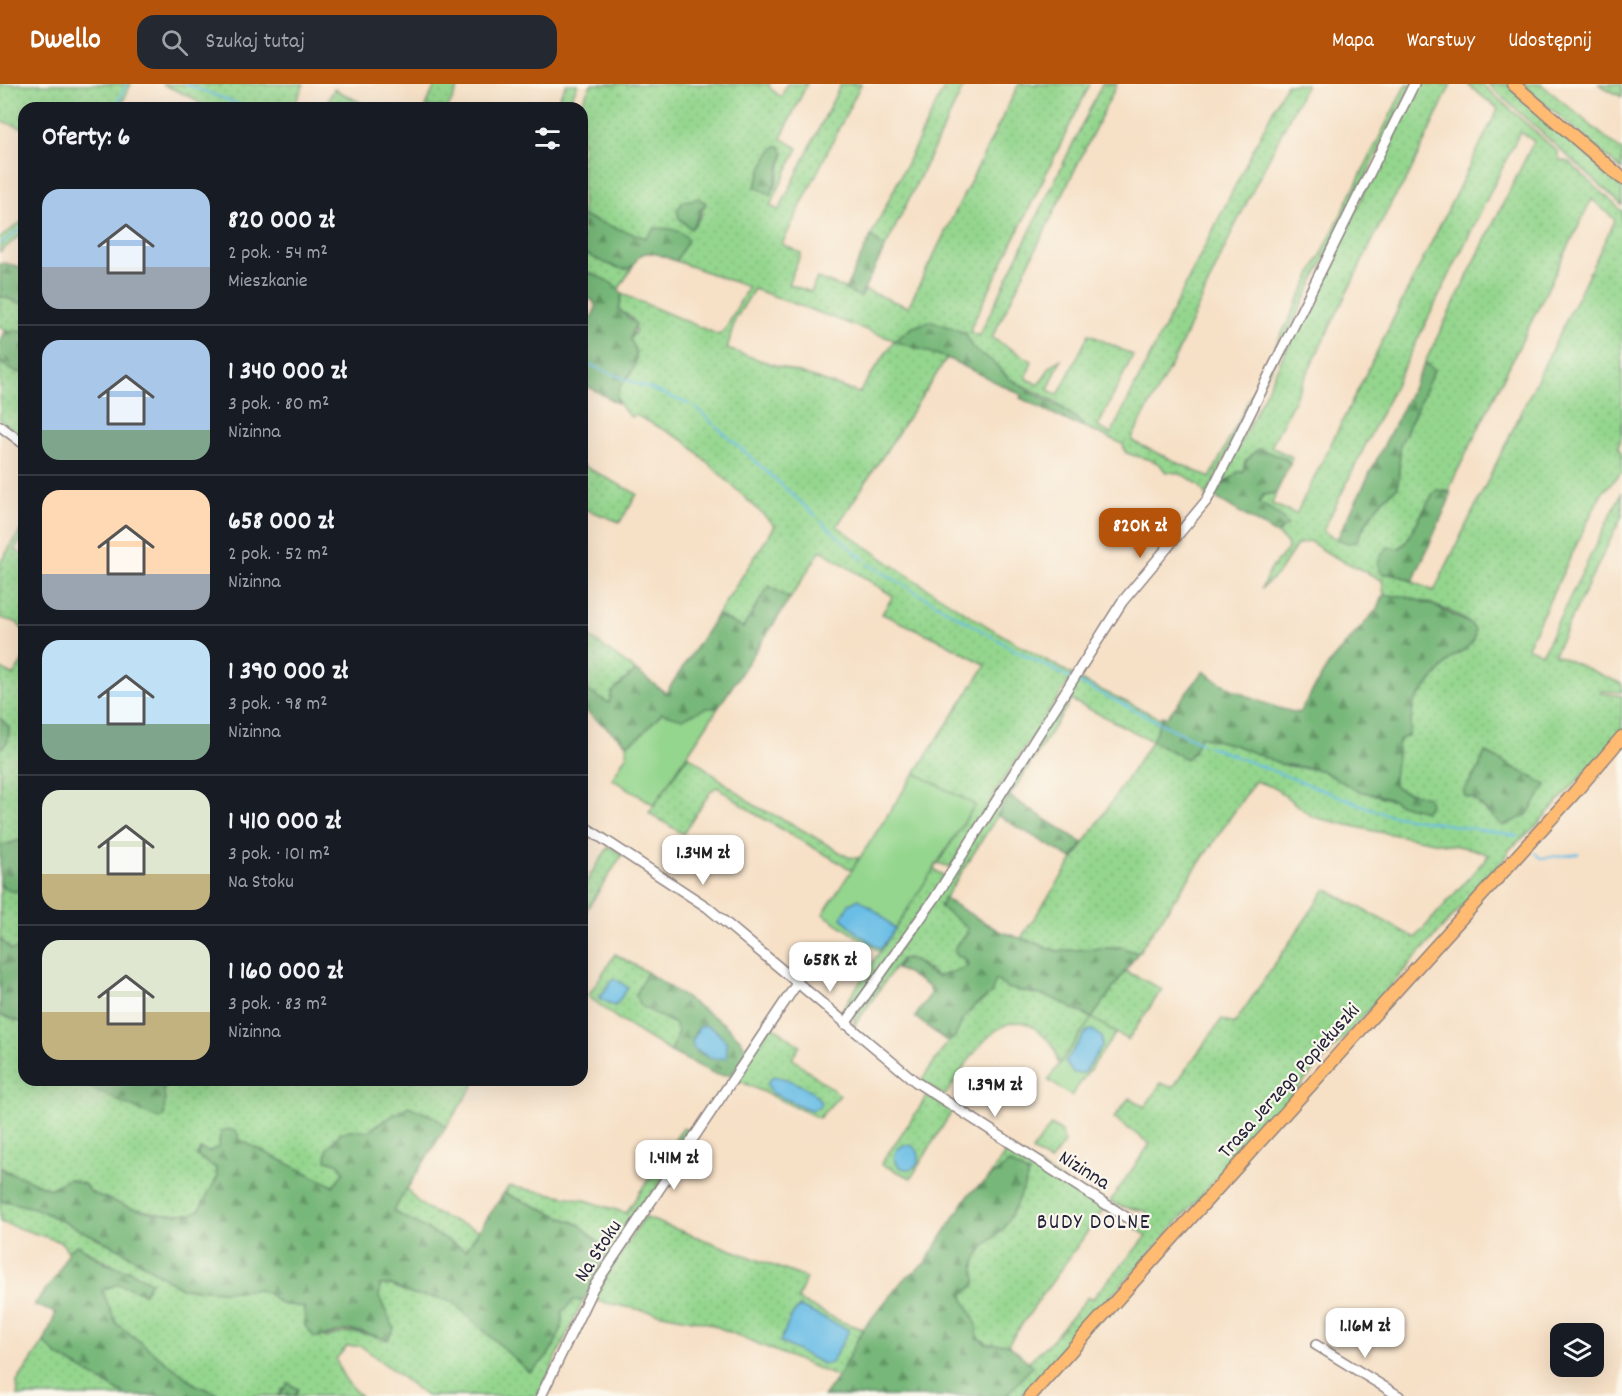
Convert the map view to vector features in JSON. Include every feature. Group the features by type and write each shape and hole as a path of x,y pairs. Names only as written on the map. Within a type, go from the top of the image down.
{"main road":[{"path":"1513,84 1622,178"},
{"name":"Trasa Jerzego Popiełuszki","path":"1030,1396 1576,791 1622,736"},
{"name":"Trasa Jerzego Popiełuszki","path":"1576,791 1622,749"}],"street":[{"path":"845,1024 935,898 1122,602 1206,500 1414,84"},
{"path":"0,426 18,440"},
{"name":"Nizinna","path":"588,829 697,899 845,1024 932,1093 1135,1223"},
{"name":"Na Stoku","path":"541,1396 593,1288 798,982"},
{"path":"1317,1345 1399,1396"}],"green space":[{"path":"0,84 131,84 123,102 18,102 18,126 0,121"},
{"path":"162,84 304,84 296,102 198,102"},
{"path":"436,84 460,84 451,102 427,102"},
{"path":"566,84 578,84 569,102 557,102"},
{"path":"591,84 770,84 769,87 781,97 787,84 807,84 781,138 798,148 770,206 779,210 841,84 861,84 782,244 801,253 788,284 811,292 817,278 863,295 865,290 908,307 1019,84 1090,84 971,327 971,333 979,336 1102,84 1117,84 992,338 1032,361 1026,378 1038,385 1051,366 1061,359 1048,390 1058,395 1089,334 1133,355 1098,427 1111,434 1286,84 1306,84 1232,232 1175,358 1132,438 1132,441 1210,478 1406,84 1412,84 1206,497 1200,487 1190,479 1166,472 1156,462 1125,452 1123,444 1085,427 1056,402 1010,379 992,361 974,352 968,339 932,321 913,327 895,341 947,358 837,526 953,605 1073,675 1006,776 950,867 938,863 975,805 915,773 986,665 940,640 882,614 893,596 821,550 790,599 769,586 743,628 717,615 775,526 685,441 636,415 631,417 621,407 617,394 634,366 634,352 630,339 636,331 632,318 619,310 622,294 719,335 726,328 748,287 676,261 682,248 631,234 588,218 588,102 582,102","holes":["784,153 775,188 755,187 767,157","684,201 702,214 694,226","754,289 894,340 894,341 859,393 727,349 735,320"]},
{"path":"946,84 965,84 885,248 871,236"},
{"path":"1418,84 1451,84 1408,177 1391,203 1271,447 1292,457 1290,464 1285,458 1256,450 1245,462 1243,472 1220,484"},
{"path":"1467,84 1482,84 1558,152 1559,160 1569,162 1622,211 1622,435 1618,447 1622,455 1622,472 1601,494 1527,647 1542,654 1622,492 1622,516 1554,654 1622,684 1622,692 1601,691 1600,693 1622,696 1622,731 1537,825 1509,850 1507,856 1021,1396 1006,1396 1032,1366 1029,1361 1053,1339 1088,1297 1092,1299 1147,1236 1134,1227 1144,1226 1146,1211 1118,1206 1110,1201 1150,1144 1114,1118 1129,1098 1145,1107 1161,1083 1170,1087 1174,1086 1222,1019 1234,1024 1326,889 1415,938 1489,855 1473,849 1313,817 1273,787 1255,781 1138,953 1120,947 1058,951 1021,938 1152,741 1071,700 940,906 967,927 966,936 959,941 967,967 938,977 915,960 905,958 897,964 854,1026 854,1017 1076,678 1160,718 1194,752 1200,736 1237,746 1287,766 1321,770 1349,786 1424,811 1427,809 1393,785 1399,740 1409,735 1414,702 1451,658 1466,649 1475,630 1459,616 1447,610 1419,601 1384,595 1382,580 1331,555 1309,541 1297,545 1278,573 1261,589 1270,570 1288,549 1287,543 1276,534 1281,532 1283,518 1259,503 1263,495 1276,493 1272,504 1296,514 1498,109","holes":["1520,132 1534,141 1425,362 1434,370 1400,446 1398,487 1379,505 1356,542 1339,540 1323,531","1592,199 1615,220 1434,591 1395,574 1383,574 1388,547 1399,548 1406,542 1431,497 1443,490 1450,493 1450,486","1485,752 1546,785 1491,816 1474,799 1470,779 1477,772"]},
{"path":"1488,84 1506,84 1622,184 1622,205"},
{"path":"1522,84 1541,84 1622,151 1622,170"},
{"path":"1598,84 1622,84 1622,97"},
{"path":"334,89 360,102 327,102"},
{"path":"776,146 780,146 784,153 771,195 755,187 767,157"},
{"path":"699,198 706,204 691,229 679,218 677,210 684,201"},
{"path":"588,218 645,238 655,228 660,228 678,231 688,240 676,261 645,253 627,269 611,266 588,255"},
{"path":"18,224 18,237 0,252 0,238"},
{"path":"871,236 885,248 860,297 845,290"},
{"path":"588,255 614,266 628,267 634,264 619,289 588,273"},
{"path":"0,264 18,266 18,302 0,296"},
{"path":"588,273 604,279 619,289 622,294 619,310 636,324 630,339 636,351 636,361 631,373 619,389 617,403 588,386 588,325 596,308 594,302 588,298"},
{"path":"0,296 18,302 18,331 6,331 0,327"},
{"path":"932,321 966,333 973,348 993,362 1008,377 1067,411 1085,427 1020,398 1022,395 947,358 894,341 913,327"},
{"path":"6,331 18,331 18,372 0,362 0,341"},
{"path":"0,362 18,372 18,434 0,420"},
{"path":"1425,363 1434,370 1400,446 1398,487 1378,505 1356,542 1348,543 1337,539"},
{"path":"1259,449 1285,458 1290,464 1276,493 1263,495 1259,503 1274,511 1288,525 1276,534 1213,496 1237,472 1243,472 1245,462"},
{"path":"588,468 637,494 620,522 588,510"},
{"path":"1438,490 1450,493 1449,500 1413,581 1395,574 1383,574 1380,571 1379,560 1383,553 1388,547 1400,548 1406,542 1434,492"},
{"path":"18,534 18,545 15,549 18,551 18,624 0,618 0,563"},
{"path":"769,586 790,599 718,708 706,708 682,719 662,713 638,738 627,744 588,713 588,691 609,703 612,692 636,671 666,693 717,615 743,628"},
{"path":"1384,595 1403,596 1431,604 1471,624 1475,630 1474,640 1466,649 1451,658 1414,702 1409,735 1399,740 1393,785 1401,790 1428,797 1430,804 1425,811 1399,804 1389,798 1358,791 1321,770 1281,764 1237,746 1200,736 1194,752 1186,759 1152,741 1162,716 1167,717 1204,671 1249,697 1299,713 1330,662 1378,608"},
{"path":"588,635 636,671 624,680 609,704 588,691"},
{"path":"0,668 13,676 18,668 18,841 0,846 0,748 7,742 9,727 0,718"},
{"path":"706,708 718,708 654,805 612,779 627,754 627,744 638,738 662,713 682,719"},
{"path":"0,718 9,727 9,737 0,748"},
{"path":"1485,752 1546,785 1527,815 1503,826 1474,799 1464,796 1464,790 1477,772"},
{"path":"688,755 757,807 789,822 848,857 859,858 852,870 754,813 717,787 711,791 683,834 649,813"},
{"path":"915,773 975,805 880,952 823,914"},
{"path":"1009,796 1083,843 1072,859 997,815"},
{"path":"18,841 18,891 6,889 0,883 0,846"},
{"path":"609,846 622,855 588,908 588,879"},
{"path":"933,869 943,875 943,880 847,1015 840,1013"},
{"path":"0,883 3,888 18,891 18,949 11,950 0,939"},
{"path":"943,898 999,931 1058,951 1120,947 1138,953 1092,1018 1050,997 1007,988 996,980 991,994 975,1005 963,1019 955,1037 948,1042 915,1017 930,995 929,987 896,969 901,959 912,960 938,977 967,967 966,960 956,955 955,948 966,935 967,927 941,908"},
{"path":"0,939 11,950 18,949 18,1021 0,1015"},
{"path":"615,954 647,972 636,995 639,1005 675,1024 678,1032 671,1052 619,1020 588,996"},
{"path":"1125,971 1162,989 1128,1040 1092,1019 1059,1065 1053,1045 1038,1031 1024,1023 1011,1023 997,1030 984,1041 945,1096 921,1081 948,1042 955,1037 963,1019 975,1005 984,1000 996,980 1007,988 1050,997 1092,1018"},
{"path":"647,972 723,1023 740,1039 748,1052 731,1075 717,1075 671,1052 678,1032 675,1024 639,1005 636,995","holes":["699,1027 707,1057 695,1049 693,1036"]},
{"path":"0,1015 18,1021 18,1086 88,1086 164,1116 163,1088 158,1086 473,1086 446,1127 435,1117 384,1120 368,1131 350,1130 339,1164 344,1172 333,1186 240,1140 197,1156 216,1168 217,1178 199,1210 192,1214 161,1214 131,1208 92,1193 84,1184 68,1179 50,1189 0,1168"},
{"path":"1092,1018 1116,1033 1071,1096 1048,1080"},
{"path":"772,1025 800,1046 792,1058 840,1095 819,1118 735,1079"},
{"path":"86,1086 160,1086 165,1101 164,1116 160,1119"},
{"path":"928,1095 952,1111 911,1178 881,1164"},
{"path":"408,1106 435,1117 446,1127 393,1211 466,1250 504,1193 580,1225 599,1243 616,1249 583,1301 574,1300 562,1312 561,1329 554,1346 543,1361 529,1372 453,1302 435,1297 413,1295 391,1285 380,1285 379,1297 394,1328 388,1340 354,1331 314,1337 305,1326 304,1307 281,1304 269,1294 259,1290 222,1291 181,1288 118,1248 35,1208 0,1200 0,1168 49,1189 68,1179 84,1184 92,1193 131,1208 161,1214 192,1214 199,1210 217,1178 216,1168 197,1156 200,1149 209,1152 218,1147 221,1131 229,1129 237,1132 240,1140 333,1186 344,1172 339,1164 326,1160 327,1149 340,1133 350,1130 368,1131"},
{"path":"1051,1125 1062,1132 1064,1143 1050,1162 1032,1151"},
{"path":"683,1128 693,1133 616,1249 599,1243 580,1225 504,1193 509,1186 585,1200 626,1213"},
{"path":"1004,1145 1105,1207 1008,1344 996,1345 986,1343 975,1331 962,1294 975,1282 974,1266 979,1254 1007,1223 1029,1174 1009,1163 988,1179 1004,1155"},
{"path":"1009,1163 1029,1174 1007,1223 985,1246 976,1260 974,1285 962,1295 977,1325 977,1336 986,1344 1008,1344 1033,1366 1006,1396 824,1396 839,1375 863,1329 903,1280 925,1263 969,1194"},
{"path":"407,1188 420,1203 429,1209 479,1230 466,1250 392,1211"},
{"path":"0,1200 35,1208 118,1248 181,1288 222,1291 259,1290 269,1294 281,1304 304,1307 305,1315 326,1338 350,1332 388,1340 394,1328 379,1297 380,1285 391,1285 413,1295 435,1297 453,1302 529,1372 543,1361 554,1346 561,1329 562,1312 574,1300 583,1301 538,1396 426,1396 361,1346 347,1346 336,1359 340,1370 352,1388 361,1396 295,1396 298,1389 282,1389 279,1396 223,1396 196,1385 116,1323 102,1290 118,1283 144,1293 117,1268 77,1245 68,1251 61,1242 0,1222"},
{"path":"644,1217 806,1278 798,1300 842,1322 863,1329 838,1377 708,1323 591,1300"},
{"path":"77,1245 107,1264 130,1271 151,1282 144,1293 118,1284 102,1290 116,1323 196,1385 223,1396 127,1396 57,1355 44,1342 56,1313 34,1305 58,1274 68,1251"},
{"path":"44,1342 57,1355 127,1396 18,1396 17,1382"},
{"path":"288,1383 298,1389 295,1396 279,1396"}],"water":[{"path":"859,899 880,914 895,929 881,949 858,934 842,918 849,904"},
{"path":"614,978 628,988 615,1006 599,998"},
{"path":"705,1025 714,1029 726,1041 727,1058 713,1059 694,1049 692,1042 699,1027"},
{"path":"1093,1030 1102,1037 1102,1046 1084,1073 1073,1073 1065,1062 1087,1031"},
{"path":"773,1076 786,1079 813,1093 821,1103 818,1108 810,1110 772,1093 767,1084"},
{"path":"907,1145 912,1146 918,1152 918,1162 912,1168 907,1169 902,1168 896,1162 895,1157 896,1152 902,1146"},
{"path":"800,1307 849,1330 831,1363 823,1364 780,1342 792,1315"}],"waterway":[{"path":"118,102 126,84"},
{"path":"185,84 233,102"},
{"path":"0,244 18,231"},
{"path":"588,364 689,404"},
{"path":"695,407 816,516"},
{"path":"821,521 864,560"},
{"path":"868,564 1015,650 1070,678"},
{"path":"1076,681 1203,744"},
{"path":"1208,746 1385,814 1517,836"},
{"path":"1535,853 1540,858 1579,854"}],"district":[{"name":"BUDY DOLNE","path":"1094,1220"}]}
